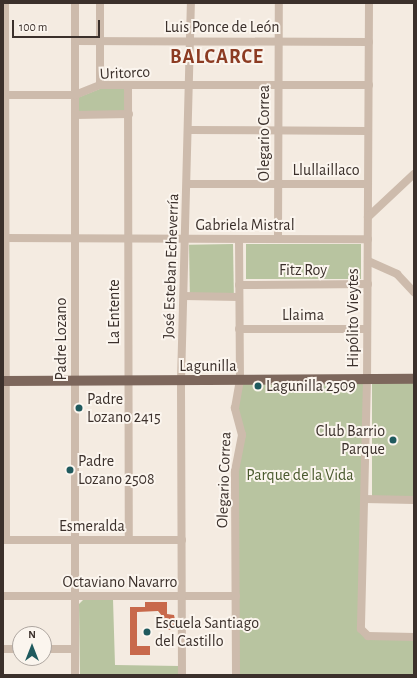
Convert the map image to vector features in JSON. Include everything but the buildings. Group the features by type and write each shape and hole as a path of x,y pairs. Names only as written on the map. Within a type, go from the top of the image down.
{"main road":[{"name":"Lagunilla","path":"4,382 414,379"}],"street":[{"path":"4,540 5,3"},
{"name":"Padre Lozano","path":"75,3 75,675"},
{"path":"100,3 100,85"},
{"name":"José Esteban Echeverría","path":"182,675 182,381 190,130 190,3"},
{"name":"Olegario Correa","path":"278,239 279,3"},
{"name":"Hipólito Vieytes","path":"369,3 367,379 361,633 414,637"},
{"name":"Luis Ponce de León","path":"75,41 369,42"},
{"name":"Uritorco","path":"4,95 75,95 100,85 369,85"},
{"name":"La Entente","path":"128,85 129,540"},
{"path":"75,115 129,114"},
{"path":"190,130 368,131"},
{"path":"368,216 414,174"},
{"name":"Llullaillaco","path":"188,184 368,184"},
{"name":"Gabriela Mistral","path":"4,238 368,239"},
{"name":"Olegario Correa","path":"236,675 235,471 242,435 235,408 240,381 239,239"},
{"path":"368,261 397,274 414,292"},
{"name":"Fitz Roy","path":"239,285 368,284"},
{"path":"184,296 239,297"},
{"name":"Llaima","path":"239,329 367,329"},
{"path":"365,499 414,500"},
{"name":"Esmeralda","path":"4,540 182,540"},
{"name":"Octaviano Navarro","path":"3,596 236,596"},
{"path":"52,648 75,648"}],"green space":[{"path":"102,88 126,88 127,112 78,112 77,98"},
{"path":"233,244 234,294 190,295 189,245"},
{"path":"246,244 361,244 361,279 246,279"},
{"name":"Parque de la Vida","path":"367,379 361,633 414,637 414,675 236,675 235,471 242,442 236,417 240,381"},
{"name":"Club Barrio Parque","path":"372,383 414,383 414,497 372,497"},
{"path":"113,599 115,665 180,666 180,675 80,675 79,604 83,600"}],"place":[{"name":"Lagunilla 2509","path":"258,386"},
{"name":"Padre Lozano 2415","path":"79,408"},
{"name":"Club Barrio Parque","path":"393,440"},
{"name":"Padre Lozano 2508","path":"70,470"},
{"name":"Escuela Santiago del Castillo","path":"147,632"}],"district":[{"name":"BALCARCE","path":"217,57"}]}
